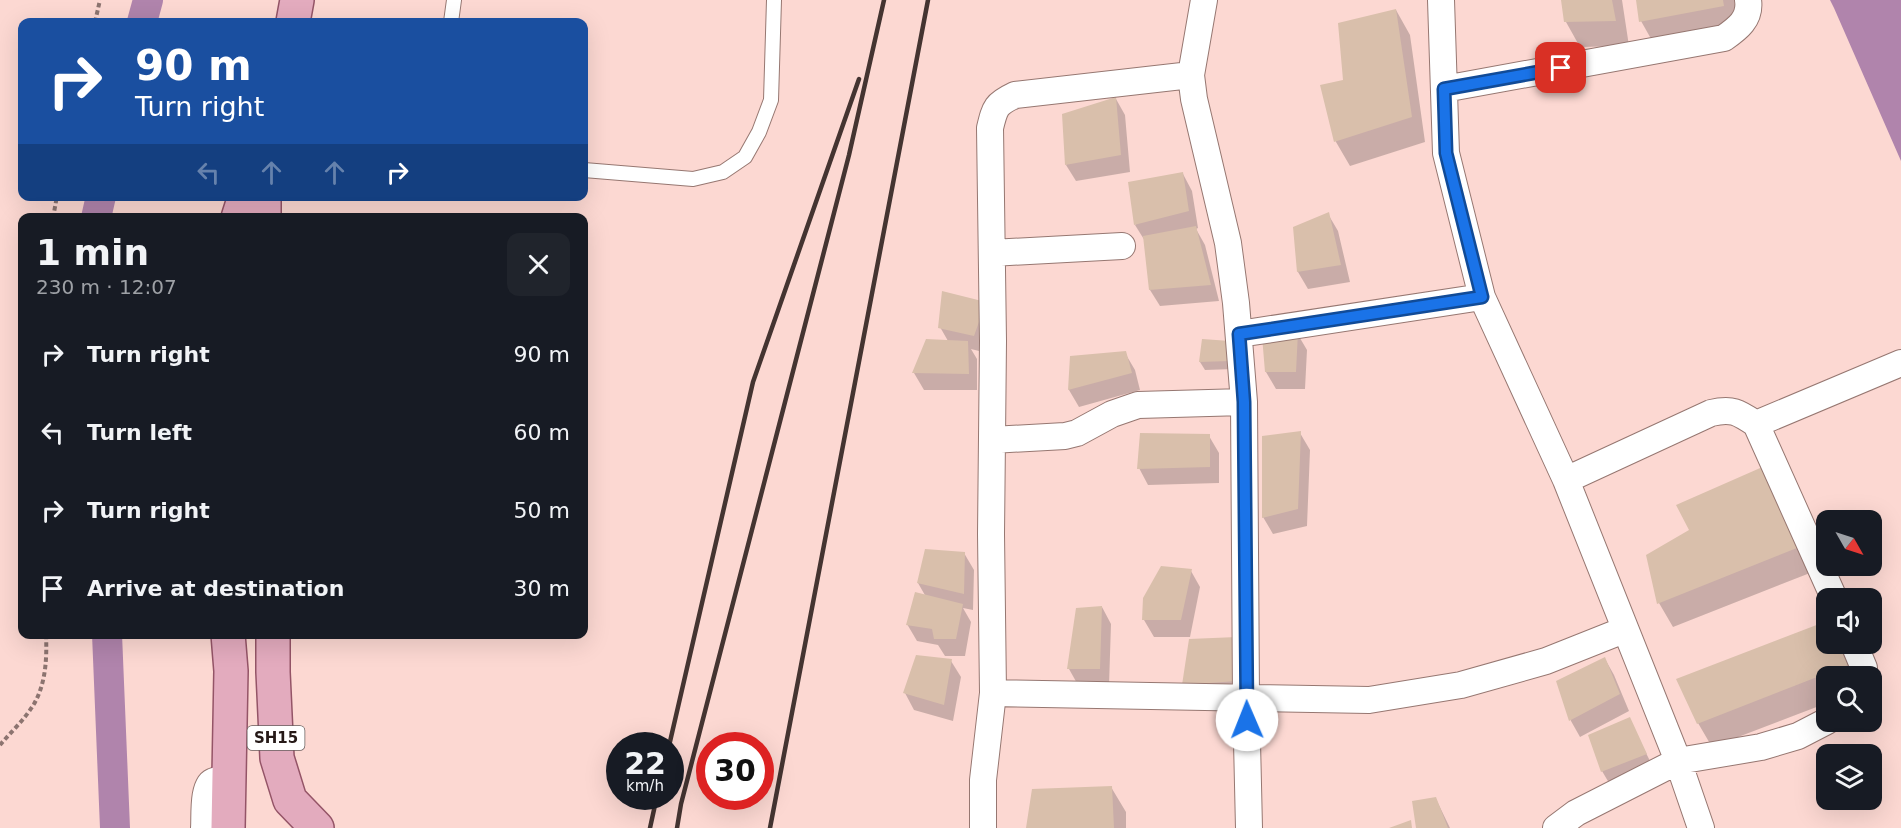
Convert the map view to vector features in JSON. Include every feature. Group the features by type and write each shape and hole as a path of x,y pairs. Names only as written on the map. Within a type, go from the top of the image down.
{"main road":[{"path":"294,18 297,0"},
{"path":"228,639 231,671 228,828"},
{"name":"SH15","path":"273,639 277,758 290,800 317,828"}],"street":[{"path":"1204,0 1191,75 1194,99 1228,243 1236,303 1244,402 1249,828"},
{"path":"1442,0 1446,153 1482,297 1566,480 1678,761 1701,828"},
{"path":"1444,89 1724,38 1742,25 1749,5 1748,0"},
{"path":"983,828 983,780 993,693 990,128 993,115 1000,103 1015,95 1191,75"},
{"path":"992,253 1122,246"},
{"path":"1239,334 1482,297"},
{"path":"1756,424 1901,363"},
{"path":"992,440 1065,436 1077,433 1112,414 1138,405 1244,402"},
{"path":"1566,480 1711,413 1725,409 1739,413 1756,424 1830,588"},
{"path":"993,693 1369,700 1461,685 1546,661 1624,630"},
{"path":"1556,828 1576,813 1678,761 1761,747 1798,736 1816,727"},
{"path":"204,828 206,791 209,784 215,780 229,782"}],"lane":[{"path":"452,18 454,0"},
{"path":"588,170 693,179 723,171 745,157 759,132 771,100 774,0"}],"path":[{"path":"96,18 100,0"},
{"path":"0,745 33,705 43,681 46,639"}],"shaded area":[{"path":"1830,0 1901,0 1901,161 1834,8"}],"building":[{"path":"1561,0 1612,0 1616,21 1564,22"},
{"path":"1636,0 1723,0 1724,6 1639,22"},
{"path":"1396,9 1412,117 1334,142 1320,85 1343,80 1338,23"},
{"path":"1116,97 1121,155 1065,165 1062,114"},
{"path":"1183,172 1189,211 1134,225 1128,182"},
{"path":"1329,212 1341,265 1297,272 1293,227"},
{"path":"1196,226 1211,285 1149,290 1143,236"},
{"path":"942,291 986,302 974,336 938,328"},
{"path":"1298,332 1296,372 1265,372 1262,336"},
{"path":"926,339 968,341 969,374 912,373"},
{"path":"1202,339 1230,341 1230,361 1199,362"},
{"path":"1126,351 1132,373 1068,390 1070,356"},
{"path":"1301,431 1298,509 1262,518 1262,436"},
{"path":"1140,433 1210,434 1210,467 1137,469"},
{"path":"1767,465 1797,548 1657,604 1646,555 1689,530 1676,505"},
{"path":"925,549 965,552 964,594 917,583"},
{"path":"1161,566 1192,569 1181,620 1142,620 1143,598"},
{"path":"915,592 963,604 956,639 934,639 932,629 906,625"},
{"path":"1102,606 1100,669 1067,669 1076,608"},
{"path":"1816,625 1816,654 1843,654 1848,665 1816,666 1816,678 1697,724 1676,679"},
{"path":"1237,637 1237,681 1182,685 1189,639"},
{"path":"916,655 952,659 944,705 903,693"},
{"path":"1605,657 1620,694 1569,721 1556,681"},
{"path":"1630,717 1647,754 1601,772 1588,735"},
{"path":"1112,786 1114,828 1026,828 1032,789"},
{"path":"1436,797 1448,828 1416,828 1412,801"},
{"path":"1411,820 1412,828 1389,828"}],"waterway":[{"path":"143,18 148,0"},
{"path":"97,213 100,201"},
{"path":"107,639 115,828"}],"railway":[{"path":"677,828 681,804 849,155 884,0"},
{"path":"770,828 928,0"},
{"path":"672,732 753,382 859,79"},
{"path":"650,828 654,810"}],"route":[{"path":"1247,720 1244,402 1239,334 1482,297 1446,153 1444,89 1561,68"}]}
